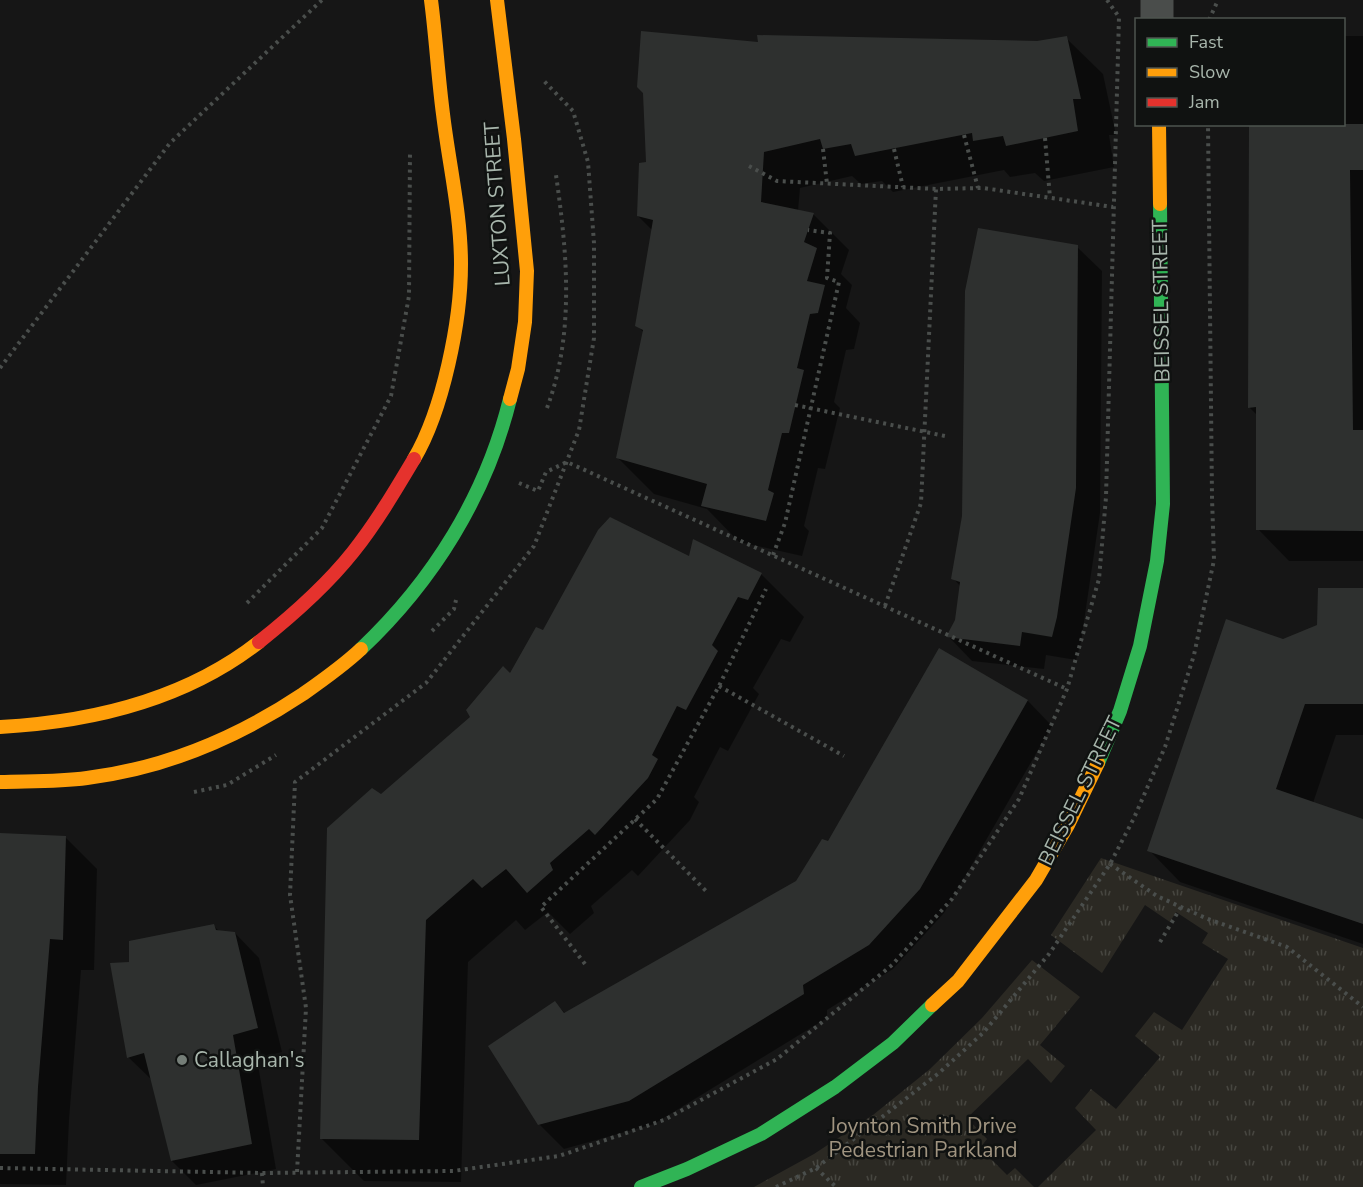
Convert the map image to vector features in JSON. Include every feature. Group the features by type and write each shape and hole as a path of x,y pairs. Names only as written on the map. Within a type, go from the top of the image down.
{"main road":[{"name":"LUXTON STREET","path":"0,727 80,719 137,705 205,676 258,644 308,604 352,555 388,504 423,441 444,379 457,309 461,263 432,5"},
{"name":"LUXTON STREET","path":"0,782 73,780 131,770 189,754 258,723 354,657 396,614 437,563 469,510 495,449 514,383 525,321 526,253 498,6"},
{"name":"BEISSEL STREET","path":"641,1187 687,1169 760,1134 835,1087 892,1043 958,981 1036,880 1068,825 1096,768 1120,711 1140,646 1156,561 1163,504 1159,126"}],"street":[{"path":"1157,0 1157,18"}],"path":[{"path":"0,368 170,143 322,0"},
{"path":"0,1168 262,1173 453,1171 559,1156 664,1120 777,1059 892,965 952,899 1019,799 1067,689 1098,579 1106,497 1119,17 1107,0"},
{"path":"1210,18 1218,0"},
{"path":"964,135 978,188"},
{"path":"1045,138 1050,198"},
{"path":"247,604 322,528 391,396 409,296 410,145"},
{"path":"823,148 826,184"},
{"path":"894,149 903,187"},
{"path":"749,166 777,182 936,189 978,188 1113,207"},
{"path":"885,606 921,503 936,189"},
{"path":"773,555 785,523 839,282 827,278 830,233 808,230"},
{"path":"795,405 925,430 945,436"},
{"path":"518,483 538,491 546,472 567,462 1067,689"},
{"path":"585,964 541,907 657,800 719,686 766,589"},
{"path":"719,686 844,756"},
{"path":"635,819 708,893"},
{"path":"1110,864 1157,896 1208,919 1287,947 1363,1007"},
{"path":"1160,942 1181,907"},
{"path":"776,1187 816,1168 836,1187"},
{"path":"262,1173 262,1187"}],"green space":[{"name":"Joynton Smith Drive Pedestrian Parkland","path":"1101,858 1363,948 1363,1187 1038,1187 1096,1130 1075,1108 1091,1089 1116,1109 1160,1057 1135,1036 1154,1012 1182,1030 1228,959 1202,943 1208,933 1176,912 1170,922 1145,905 1102,973 1051,935"},
{"name":"Joynton Smith Drive Pedestrian Parkland","path":"1032,960 1080,997 1040,1045 1065,1066 1051,1083 1028,1059 967,1118 987,1139 980,1148 1007,1175 1015,1168 1034,1187 754,1187 814,1154 873,1115 930,1069 982,1018"}],"building":[{"path":"641,31 758,42 757,35 1037,41 1067,36 1081,99 1073,99 1078,131 1006,146 1003,136 973,141 972,133 855,156 851,144 823,149 820,139 764,152 761,202 814,213 804,242 817,248 807,281 825,285 818,313 810,314 797,368 804,370 789,433 782,433 768,490 774,493 766,521 701,506 707,484 616,458 643,330 635,326 653,220 637,216 639,163 646,162 643,93 637,87"},
{"path":"1363,124 1363,170 1350,170 1353,430 1363,430 1363,531 1256,530 1256,407 1248,408 1249,126"},
{"path":"978,228 1078,245 1076,488 1052,637 1022,632 1020,646 946,637 955,620 960,582 951,579 962,516 965,291"},
{"path":"610,517 689,556 693,539 762,573 748,600 738,597 712,645 718,651 686,710 677,706 652,755 658,759 648,778 595,835 589,829 550,863 553,870 527,893 506,869 482,888 473,879 426,920 419,1140 320,1139 327,828 372,788 381,794 470,717 466,710 503,666 510,673 536,627 543,630 598,530"},
{"path":"1318,588 1363,588 1363,704 1305,704 1276,789 1363,819 1363,924 1147,851 1226,619 1283,639 1317,625"},
{"path":"939,648 1028,700 920,889 869,945 803,985 804,994 629,1101 538,1125 488,1046 555,1001 564,1013 796,881 822,839 828,841"},
{"path":"0,833 66,836 63,940 50,939 35,1154 0,1154"},
{"path":"214,924 216,930 235,932 258,1028 233,1035 252,1144 171,1161 144,1053 127,1058 110,963 129,962 129,941"}],"traffic: fast":[{"path":"1098,763 1120,711 1140,646 1157,561 1163,504 1160,204"},
{"path":"361,649 411,595 454,535 487,469 510,399"},
{"path":"641,1187 687,1169 761,1134 835,1087 893,1043 932,1005"}],"traffic: slow":[{"path":"414,459 434,416 442,391 458,312 461,264 459,226 443,114 431,0"},
{"path":"497,0 527,271 525,322 518,369 510,399"},
{"path":"1159,126 1160,204"},
{"path":"0,727 69,720 136,704 200,679 259,642"},
{"path":"0,782 87,778 173,759 226,737 278,710 325,678 361,649"},
{"path":"932,1005 958,981 1036,880 1068,825 1098,763"}],"traffic: jam":[{"path":"259,642 309,600 343,565 377,518 414,459"}],"place":[{"name":"Callaghan's","path":"182,1060"}]}
